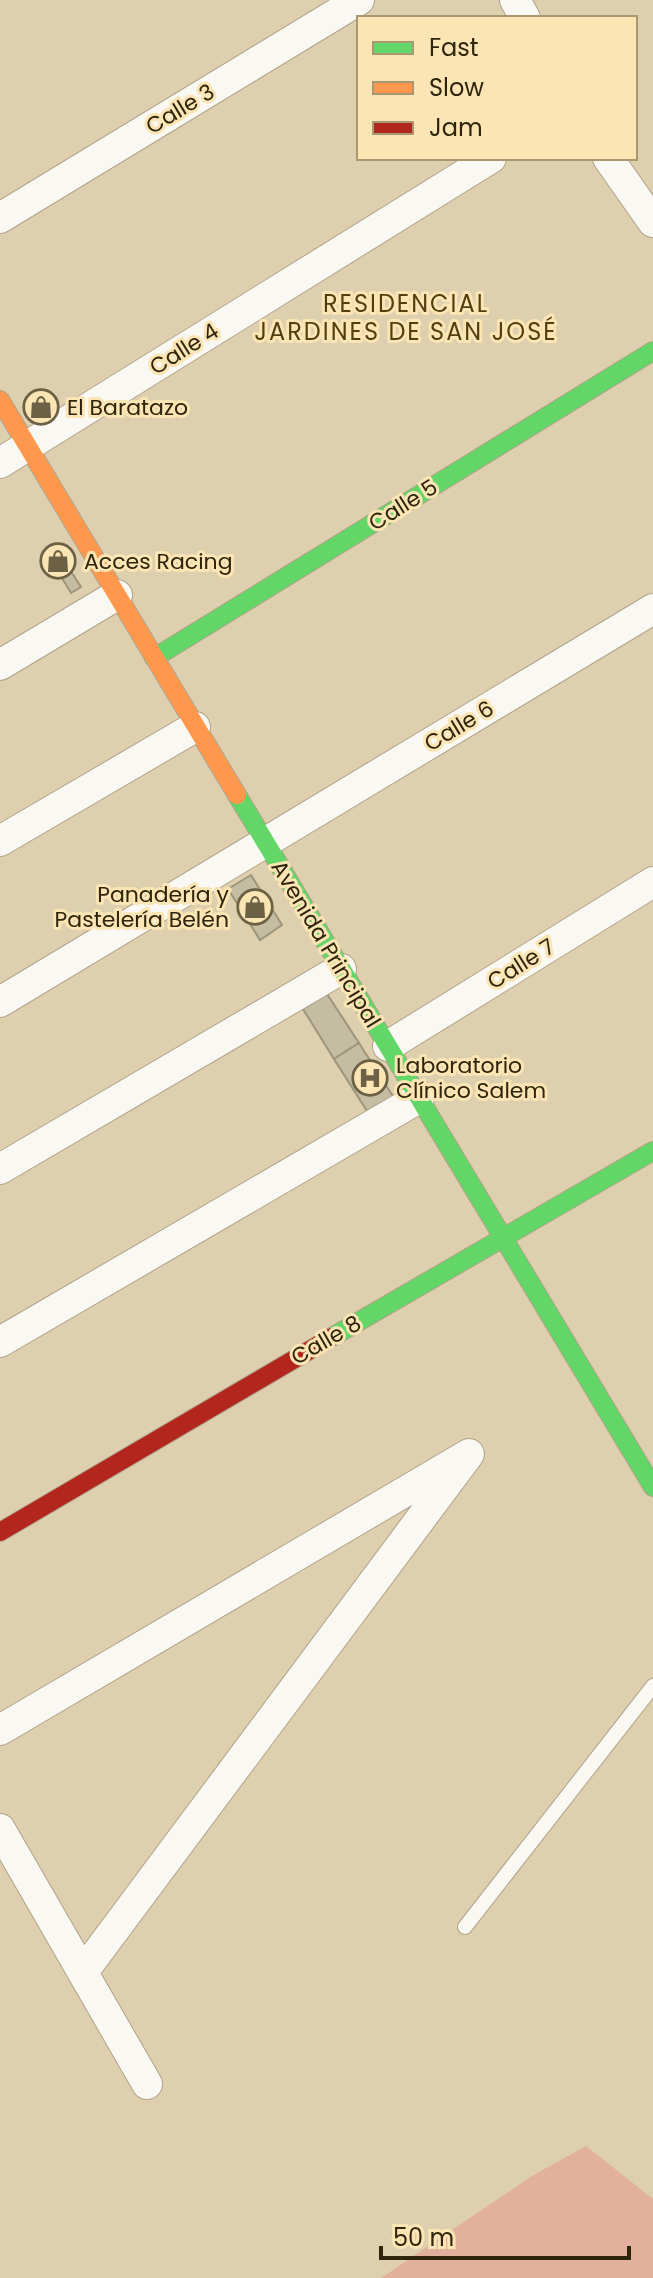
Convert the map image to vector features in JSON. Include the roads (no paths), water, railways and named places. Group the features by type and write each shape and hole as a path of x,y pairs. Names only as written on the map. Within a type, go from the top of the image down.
{"street":[{"name":"Calle 3","path":"0,218 359,0"},
{"name":"Calle 4","path":"0,463 488,160"},
{"path":"609,160 653,222"},
{"name":"Calle 5","path":"154,658 653,351"},
{"name":"Avenida Principal","path":"0,400 653,1487"},
{"path":"0,665 117,595"},
{"name":"Calle 6","path":"0,1002 653,609"},
{"path":"0,841 195,727"},
{"name":"Calle 7","path":"388,1046 653,882"},
{"path":"0,1169 341,969"},
{"path":"0,1342 419,1098"},
{"name":"Calle 8","path":"0,1532 653,1151"},
{"path":"0,1730 469,1454 83,1972"},
{"path":"0,1829 147,2084"}],"lane":[{"path":"465,1927 653,1686"}],"place":[{"name":"El Baratazo","path":"41,407"},
{"name":"Acces Racing","path":"58,561"},
{"name":"Panadería y Pastelería Belén","path":"255,907"},
{"name":"Laboratorio Clínico Salem","path":"370,1078"}],"district":[{"name":"RESIDENCIAL JARDINES DE SAN JOSÉ","path":"406,317"}]}
